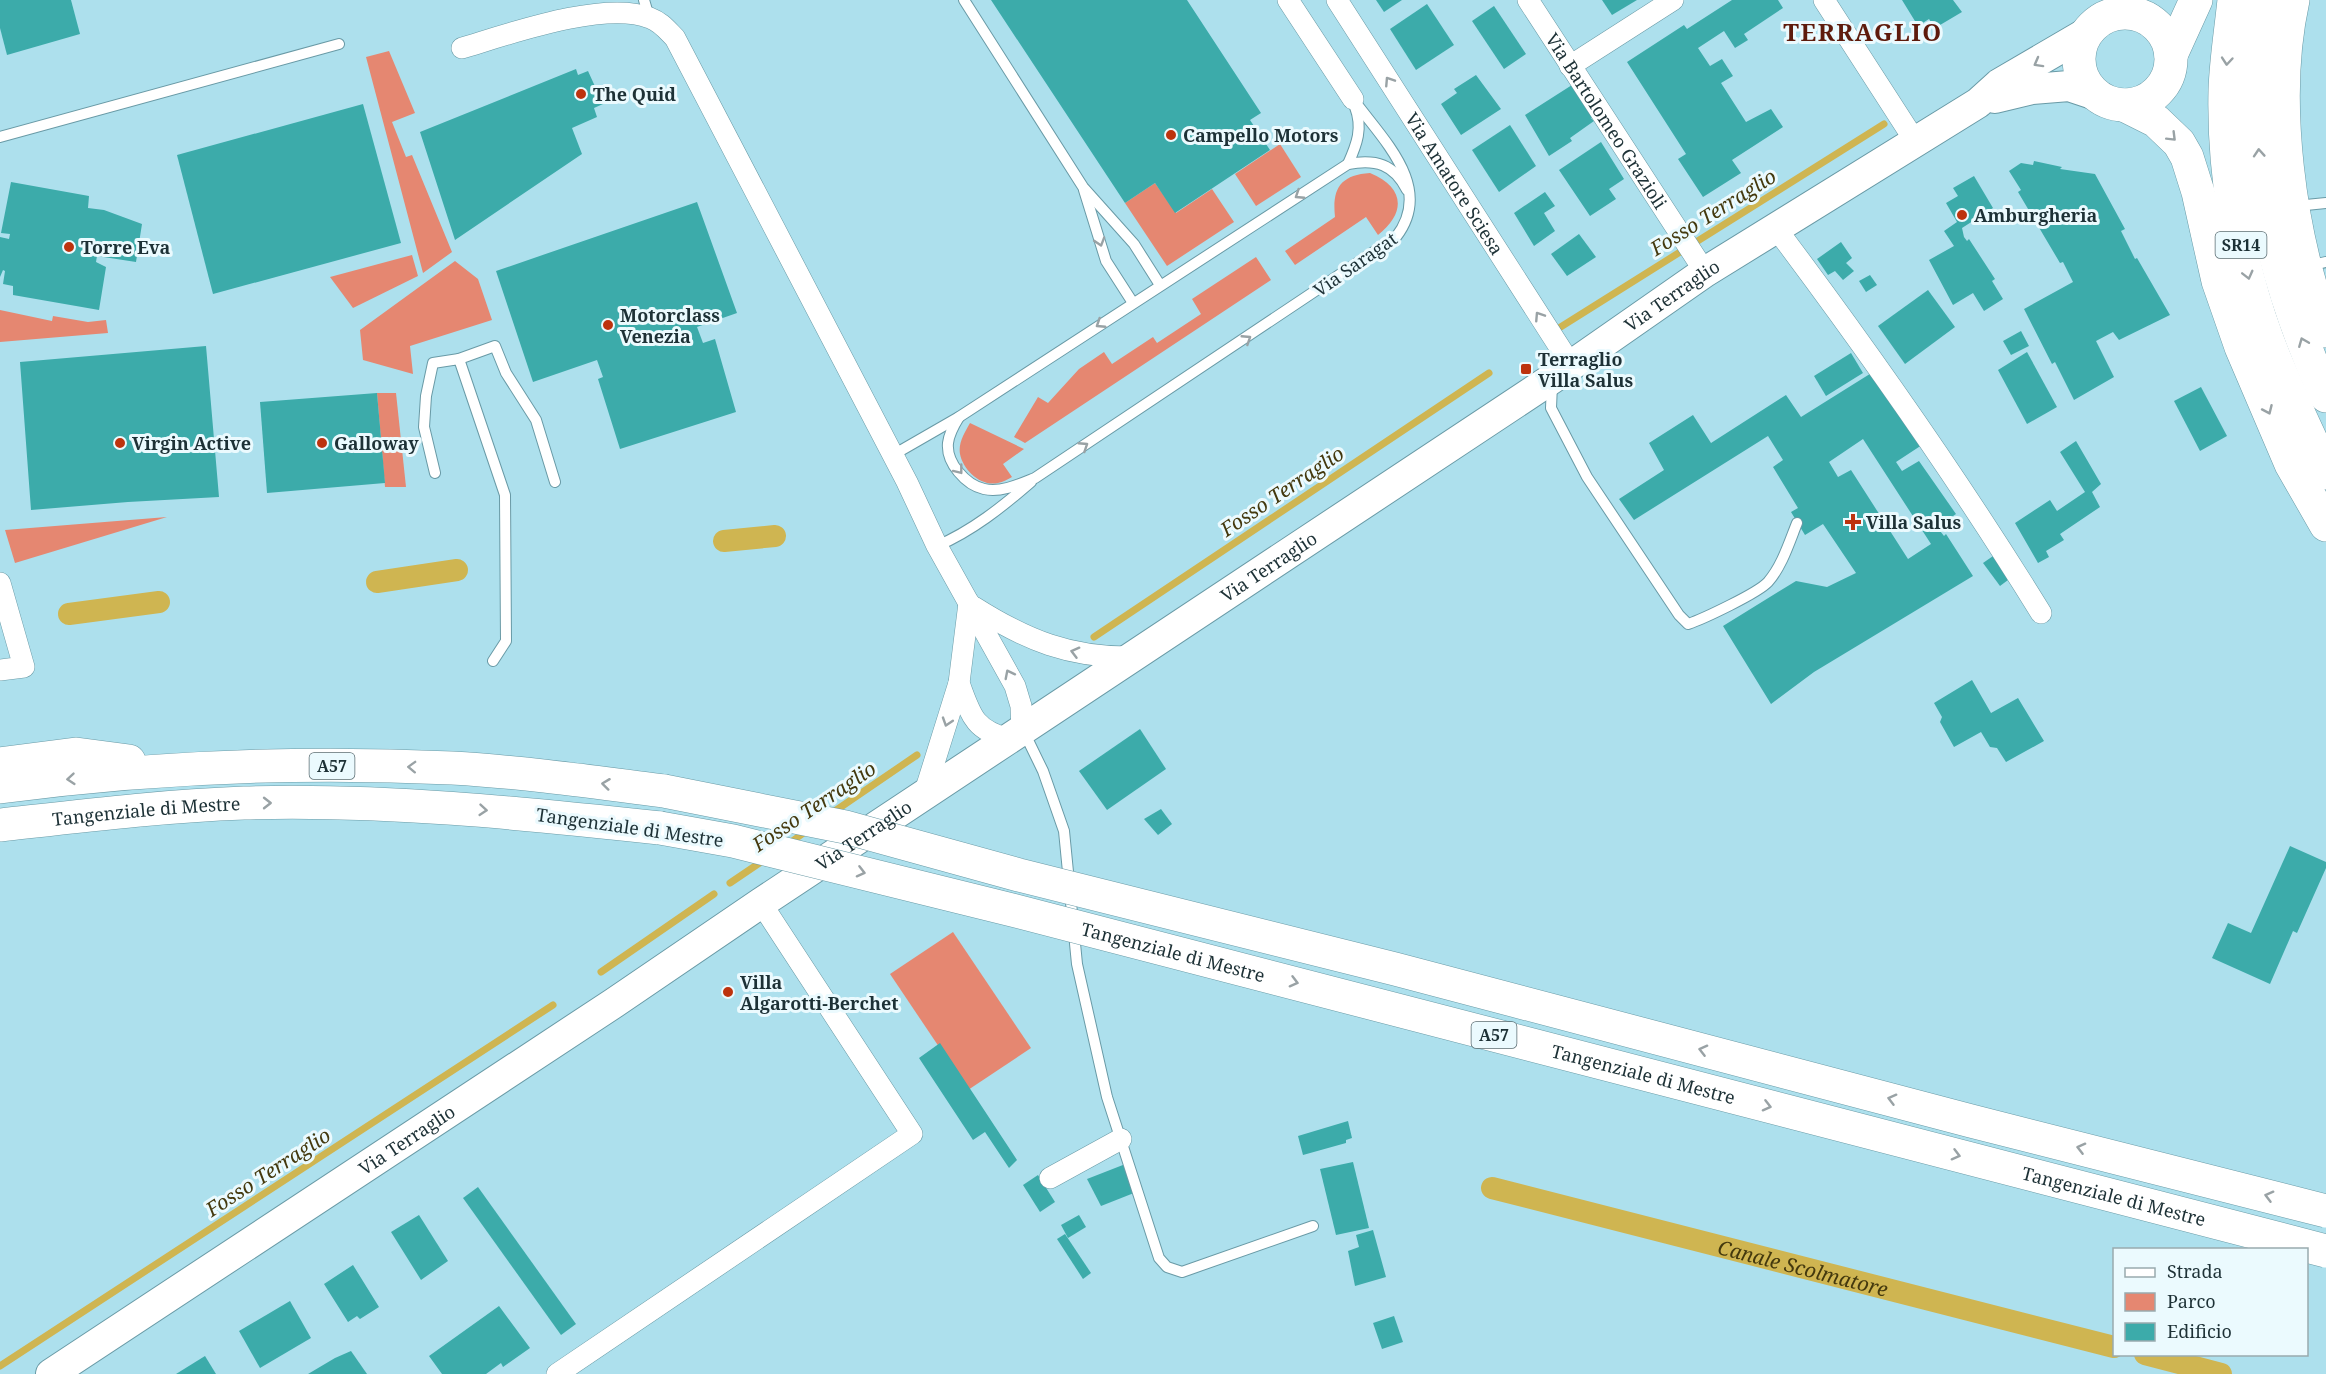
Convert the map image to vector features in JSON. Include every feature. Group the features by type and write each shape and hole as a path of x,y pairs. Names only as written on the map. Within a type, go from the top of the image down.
{"main road":[{"path":"2170,55 2196,0"},
{"path":"2293,0 2289,20 2284,83 2287,149 2293,206 2315,264 2326,331"},
{"path":"2287,149 2312,0"},
{"name":"SR14","path":"2244,1 2259,58 2257,125 2264,204 2283,285 2297,327 2326,396"},
{"name":"SR14","path":"2244,1 2225,92 2230,178 2237,229 2249,281 2266,335 2326,473"},
{"path":"2122,13 2140,15 2155,24 2166,38 2170,55 2171,64 2166,80 2155,93 2141,102 2111,101 2088,86 2079,66 2081,45 2112,15 2122,13"},
{"name":"Via Terraglio","path":"1978,103 1999,84 2112,15"},
{"name":"Via Terraglio","path":"51,1374 604,1010 761,903 1562,371 1702,267 1775,227 1906,125 2025,90 2069,86 2111,101"},
{"name":"SR14","path":"2111,101 2156,121 2179,143 2187,157 2198,192 2218,281 2241,347 2291,464 2326,525"},
{"name":"A57","path":"0,764 76,754 187,770"},
{"name":"Tangenziale di Mestre","path":"0,787 241,766 454,768 536,775 664,791 845,826 1019,875 1395,969 1971,1121 2326,1211"},
{"name":"Tangenziale di Mestre","path":"0,825 193,805 379,804 447,807 660,828 733,841 1012,910 2326,1251"},
{"name":"A57","path":"0,846 87,836 193,805"}],"street":[{"path":"1288,0 1353,99"},
{"name":"Via Amatore Sciesa","path":"1337,0 1562,371"},
{"name":"Via Bartolomeo Grazioli","path":"1528,0 1702,267"},
{"path":"1570,66 1673,0"},
{"path":"1824,0 1906,125"},
{"path":"462,48 579,16 647,9 675,38 893,455 938,546 1015,686 1021,706 1015,734 989,734 976,721 960,683"},
{"path":"1775,227 1864,346 1964,493 2041,613"},
{"path":"0,583 24,667 0,670"},
{"path":"969,603 1007,628 1033,640 1102,657 1133,657"},
{"path":"924,795 960,683 969,603"},
{"path":"557,1374 912,1134 761,903"},
{"path":"1050,1178 1121,1139"}],"lane":[{"path":"964,0 1083,187 1134,244 1160,285"},
{"path":"0,137 339,44"},
{"path":"1348,164 1360,134 1359,117 1353,99"},
{"path":"1353,99 1401,164 1407,177 1410,195"},
{"path":"893,455 959,417 1348,164 1370,162 1381,164 1396,172 1410,195"},
{"path":"1083,187 1106,261 1133,303"},
{"name":"Via Saragat","path":"959,417 948,444 950,455 961,474 972,484 985,490 998,490 1035,478 1396,237 1405,226 1410,195"},
{"path":"2293,206 2326,203"},
{"path":"435,473 424,427 433,363 459,359 495,346 506,373 536,420 555,482"},
{"path":"459,359 506,495 506,641 493,661"},
{"path":"1562,371 1551,408 1587,477 1679,615 1688,624 1704,619 1767,584 1782,561 1797,523"},
{"path":"938,546 952,540 1002,508 1035,478"},
{"path":"1015,734 1031,742 1064,831 1077,964 1107,1097 1159,1258 1167,1267 1182,1272 1313,1226"}],"green space":[{"path":"389,51 415,113 392,122 406,157 412,155 452,252 423,273 366,57"},
{"path":"1280,144 1301,177 1256,206 1235,174"},
{"path":"1370,173 1390,185 1395,193 1398,201 1394,218 1378,235 1366,217 1295,265 1285,251 1335,217 1337,191 1345,180"},
{"path":"1155,183 1176,213 1212,189 1234,222 1167,266 1125,203"},
{"path":"412,255 418,276 353,308 330,277"},
{"path":"1256,257 1271,280 1025,443 1014,437 1038,397 1048,403 1079,369 1104,352 1112,364 1153,337 1157,343 1201,314 1192,299"},
{"path":"455,261 478,279 492,320 410,346 413,374 363,360 360,330"},
{"path":"0,310 52,321 53,316 88,322 106,320 108,333 0,342"},
{"path":"377,393 396,393 406,487 385,487"},
{"path":"970,423 1024,449 1003,464 1012,477 992,484 979,480 965,466 960,454 960,446"},
{"path":"167,517 15,563 5,530"},
{"path":"953,932 1031,1048 968,1090 890,974"}],"building":[{"path":"0,0 71,0 80,34 7,55 0,28"},
{"path":"991,0 1187,0 1261,113 1250,120 1270,150 1175,213 1155,183 1125,203"},
{"path":"1376,0 1402,0 1384,12"},
{"path":"1602,0 1637,0 1612,15"},
{"path":"1732,0 1778,0 1783,8 1744,34 1748,40 1735,48 1724,31 1698,48 1710,66 1722,59 1733,76 1721,83 1746,122 1771,109 1783,127 1732,160 1741,173 1703,197 1678,159 1686,154 1627,62 1684,25 1687,29"},
{"path":"1902,0 1953,0 1962,12 1935,28 1929,19 1918,26"},
{"path":"1427,4 1454,45 1416,70 1390,29"},
{"path":"1494,6 1526,54 1504,69 1472,21"},
{"name":"The Quid","path":"576,69 578,75 588,71 603,104 594,108 597,117 572,128 582,154 455,240 420,132"},
{"path":"1476,75 1501,109 1461,135 1441,104 1457,93 1454,89"},
{"path":"1572,85 1594,116 1591,118 1594,121 1570,138 1572,141 1549,156 1525,115"},
{"path":"363,104 401,243 213,294 177,155"},
{"path":"1510,125 1536,166 1499,192 1472,150"},
{"path":"1601,142 1624,179 1609,189 1616,199 1590,216 1559,170"},
{"path":"2034,161 2062,167 2060,169 2095,174 2125,229 2121,231 2135,259 2137,258 2170,315 2119,340 2113,332 2096,341 2114,377 2074,400 2055,362 2052,364 2024,309 2073,282 2063,262 2060,263 2018,192 2021,190 2009,171 2021,163 2033,165"},
{"path":"1974,176 1993,208 1962,228 1964,237 1967,241 1969,239 1995,279 1992,281 2003,299 1984,311 1973,293 1953,305 1929,260 1954,246 1944,231 1957,222 1946,203 1958,196 1953,188"},
{"name":"Torre Eva","path":"11,182 89,196 88,208 104,210 142,224 136,262 97,256 96,262 106,267 99,310 13,295 13,286 3,284 5,271 3,270 0,277 0,237 9,239 10,234 1,233"},
{"path":"1545,192 1555,206 1544,213 1555,231 1534,246 1514,213"},
{"name":"Motorclass Venezia","path":"697,202 737,313 697,327 703,343 715,339 736,412 620,449 598,379 603,377 597,360 533,382 496,271"},
{"path":"1579,234 1596,257 1567,276 1551,254"},
{"path":"1841,242 1852,258 1846,263 1854,271 1843,280 1835,271 1828,275 1817,259"},
{"path":"1870,275 1877,285 1866,292 1859,281"},
{"path":"1928,290 1955,327 1905,364 1878,326"},
{"path":"2021,331 2029,346 2011,355 2003,341"},
{"name":"Virgin Active","path":"206,346 219,497 31,510 20,362"},
{"path":"2027,352 2057,407 2027,424 1998,370"},
{"path":"1851,353 1863,373 1826,396 1814,376"},
{"name":"Villa Salus","path":"1873,372 1925,443 1896,462 1902,471 1919,461 1956,514 1937,527 1944,536 1946,534 1973,576 1814,672 1771,704 1723,626 1796,581 1827,587 1856,573 1823,524 1805,535 1791,512 1798,508 1773,467 1783,460 1768,436 1634,520 1619,499 1664,470 1649,443 1693,415 1711,443 1786,395 1801,417","holes":["1863,439 1931,544 1908,559 1851,470 1838,477 1829,462"]},
{"path":"2201,387 2227,436 2200,451 2174,401"},
{"name":"Galloway","path":"377,393 385,483 267,493 260,402"},
{"path":"2076,441 2101,484 2092,492 2100,507 2060,534 2064,540 2046,551 2049,557 2038,563 2015,523 2050,500 2057,511 2085,492 2060,452"},
{"path":"1996,554 2012,577 2000,586 1983,563"},
{"path":"1972,680 1991,713 2018,698 2044,741 2006,762 1997,748 1990,747 1981,732 1954,747 1940,722 1942,717 1934,703"},
{"path":"1140,729 1166,769 1107,810 1079,771"},
{"path":"1161,809 1172,824 1158,835 1144,819"},
{"path":"2290,846 2326,862 2326,868 2297,933 2293,931 2270,984 2212,958 2228,923 2251,933"},
{"path":"940,1043 1017,1160 1009,1168 985,1132 973,1140 919,1058"},
{"path":"1348,1121 1352,1138 1346,1140 1346,1143 1303,1155 1298,1136"},
{"path":"1353,1162 1369,1228 1336,1235 1320,1169"},
{"path":"1128,1163 1139,1191 1101,1206 1087,1179"},
{"path":"1038,1175 1055,1202 1040,1212 1023,1185"},
{"path":"478,1187 576,1324 561,1335 463,1198"},
{"path":"419,1215 448,1261 421,1280 391,1232"},
{"path":"1079,1215 1086,1227 1068,1238 1061,1225"},
{"path":"1373,1230 1386,1277 1355,1286 1348,1251 1359,1247 1356,1235"},
{"path":"1065,1234 1091,1273 1083,1279 1057,1239"},
{"path":"353,1265 379,1307 360,1319 357,1316 348,1322 324,1284"},
{"path":"290,1301 311,1338 260,1368 239,1331"},
{"path":"499,1306 530,1348 503,1367 501,1363 486,1374 442,1374 429,1356"},
{"path":"1394,1316 1403,1342 1382,1349 1373,1323"},
{"path":"351,1351 367,1374 308,1374 335,1358"},
{"path":"205,1356 216,1374 176,1374"}],"waterway":[{"name":"Fosso Terraglio","path":"1559,328 1884,124"},
{"name":"Fosso Terraglio","path":"1094,637 1489,373"},
{"name":"Canale Scolmatore","path":"724,541 775,536"},
{"name":"Canale Scolmatore","path":"377,582 457,570"},
{"name":"Canale Scolmatore","path":"69,614 159,602"},
{"name":"Fosso Terraglio","path":"832,813 917,755"},
{"name":"Fosso Terraglio","path":"788,844 808,830"},
{"name":"Fosso Terraglio","path":"730,883 764,860"},
{"name":"Fosso Terraglio","path":"601,972 714,894"},
{"name":"Fosso Terraglio","path":"0,1366 553,1005"},
{"name":"Canale Scolmatore","path":"1492,1188 2113,1347"},
{"name":"Canale Scolmatore","path":"2153,1356 2221,1374"}],"place":[{"name":"The Quid","path":"581,94"},
{"name":"Campello Motors","path":"1171,135"},
{"name":"Amburgheria","path":"1962,215"},
{"name":"Torre Eva","path":"69,247"},
{"name":"Motorclass Venezia","path":"608,325"},
{"name":"Terraglio Villa Salus","path":"1526,369"},
{"name":"Virgin Active","path":"120,443"},
{"name":"Galloway","path":"322,443"},
{"name":"Villa Salus","path":"1853,522"},
{"name":"Villa Algarotti-Berchet","path":"728,992"}],"district":[{"name":"TERRAGLIO","path":"1863,31"}]}
